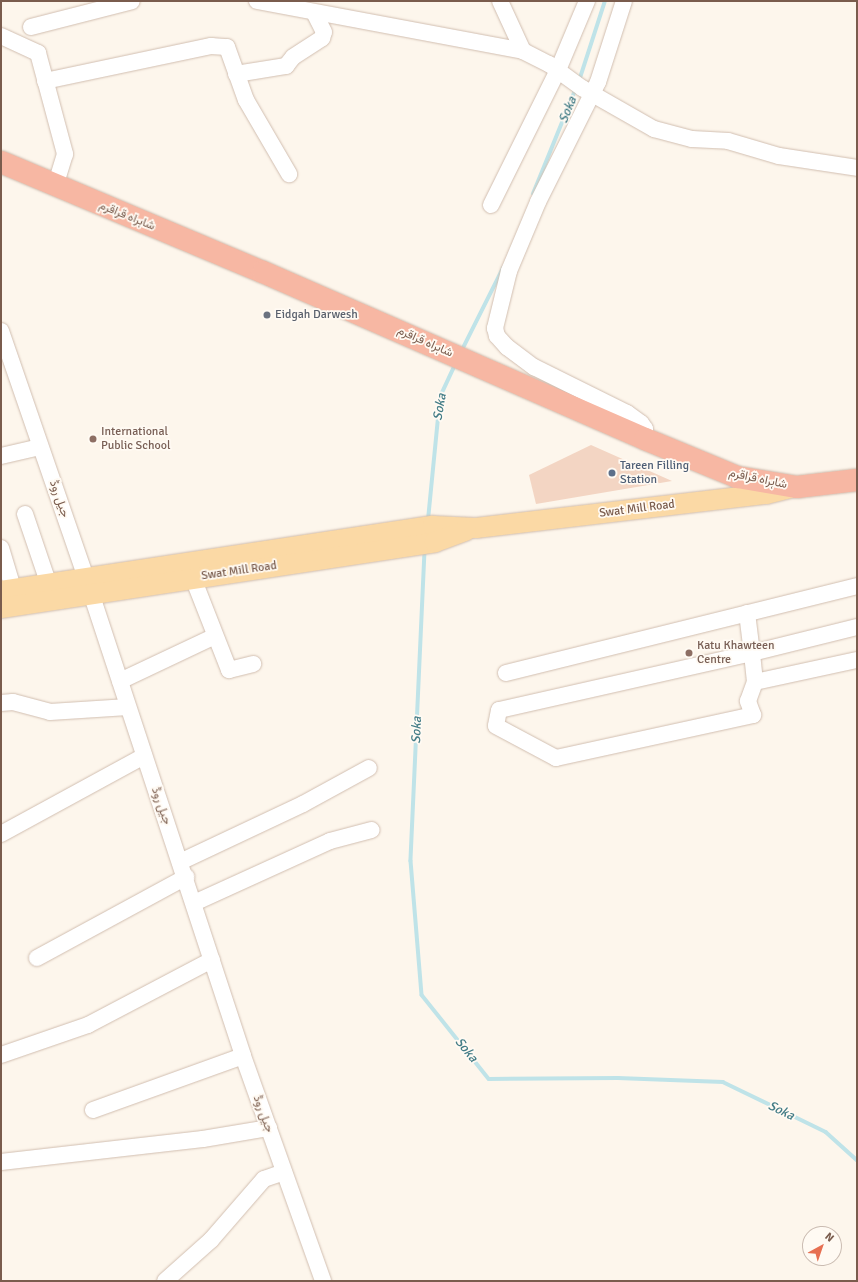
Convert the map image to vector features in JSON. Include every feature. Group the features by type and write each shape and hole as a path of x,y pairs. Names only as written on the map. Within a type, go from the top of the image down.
{"highway":[{"name":"شاہراہ قراقرم","path":"1,162 55,187 263,272 428,343 513,382 737,477 797,487 857,480"}],"main road":[{"name":"Swat Mill Road","path":"1,608 88,585 386,541 435,542 476,528 766,494 797,487"},
{"name":"Swat Mill Road","path":"7,590 48,582 88,585 193,578 386,541"}],"street":[{"path":"32,27 132,1"},
{"path":"257,1 307,8 523,51 654,129 692,139 728,141 779,156 857,168"},
{"path":"500,1 523,51"},
{"path":"491,205 562,74 587,1"},
{"path":"624,1 598,82 587,89 509,271 495,328 497,336 507,347 534,367 628,412 641,423 645,429 645,439"},
{"path":"236,74 286,66 293,57 322,38 324,32 307,8"},
{"path":"1,36 38,53 65,154 55,187"},
{"path":"45,81 220,45 227,47 231,51 236,74 246,100 289,174"},
{"name":"جیل روڈ","path":"1,331 88,585 194,903 243,1056 323,1281"},
{"path":"1,456 40,447"},
{"path":"25,514 48,582"},
{"path":"1,548 7,590"},
{"path":"193,578 229,670 253,664"},
{"path":"506,672 857,586"},
{"path":"747,613 752,653 755,682 748,701 753,715 556,758 496,726 499,710 752,653 857,627"},
{"path":"120,681 215,636"},
{"path":"755,682 857,660"},
{"path":"1,703 13,702 50,712 128,707"},
{"path":"1,834 144,756"},
{"path":"37,958 183,870 369,768"},
{"path":"194,903 330,841 372,830"},
{"path":"1,1055 88,1025 212,960"},
{"path":"93,1110 243,1056"},
{"path":"1,1162 203,1139 269,1128"},
{"path":"164,1281 211,1240 264,1179 284,1172"}],"building":[{"path":"591,445 672,481 536,504 529,475"}],"waterway":[{"name":"Soka","path":"579,81 605,1"},
{"name":"Soka","path":"533,194 576,88"},
{"name":"Soka","path":"461,352 503,268"},
{"name":"Soka","path":"428,520 440,397 455,365"},
{"name":"Soka","path":"425,551 411,861 422,995 489,1079 618,1078 723,1082 826,1132 857,1160"}],"place":[{"name":"Eidgah Darwesh","path":"267,315"},
{"name":"International Public School","path":"93,439"},
{"name":"Tareen Filling Station","path":"612,473"},
{"name":"Katu Khawteen Centre","path":"689,653"}]}
